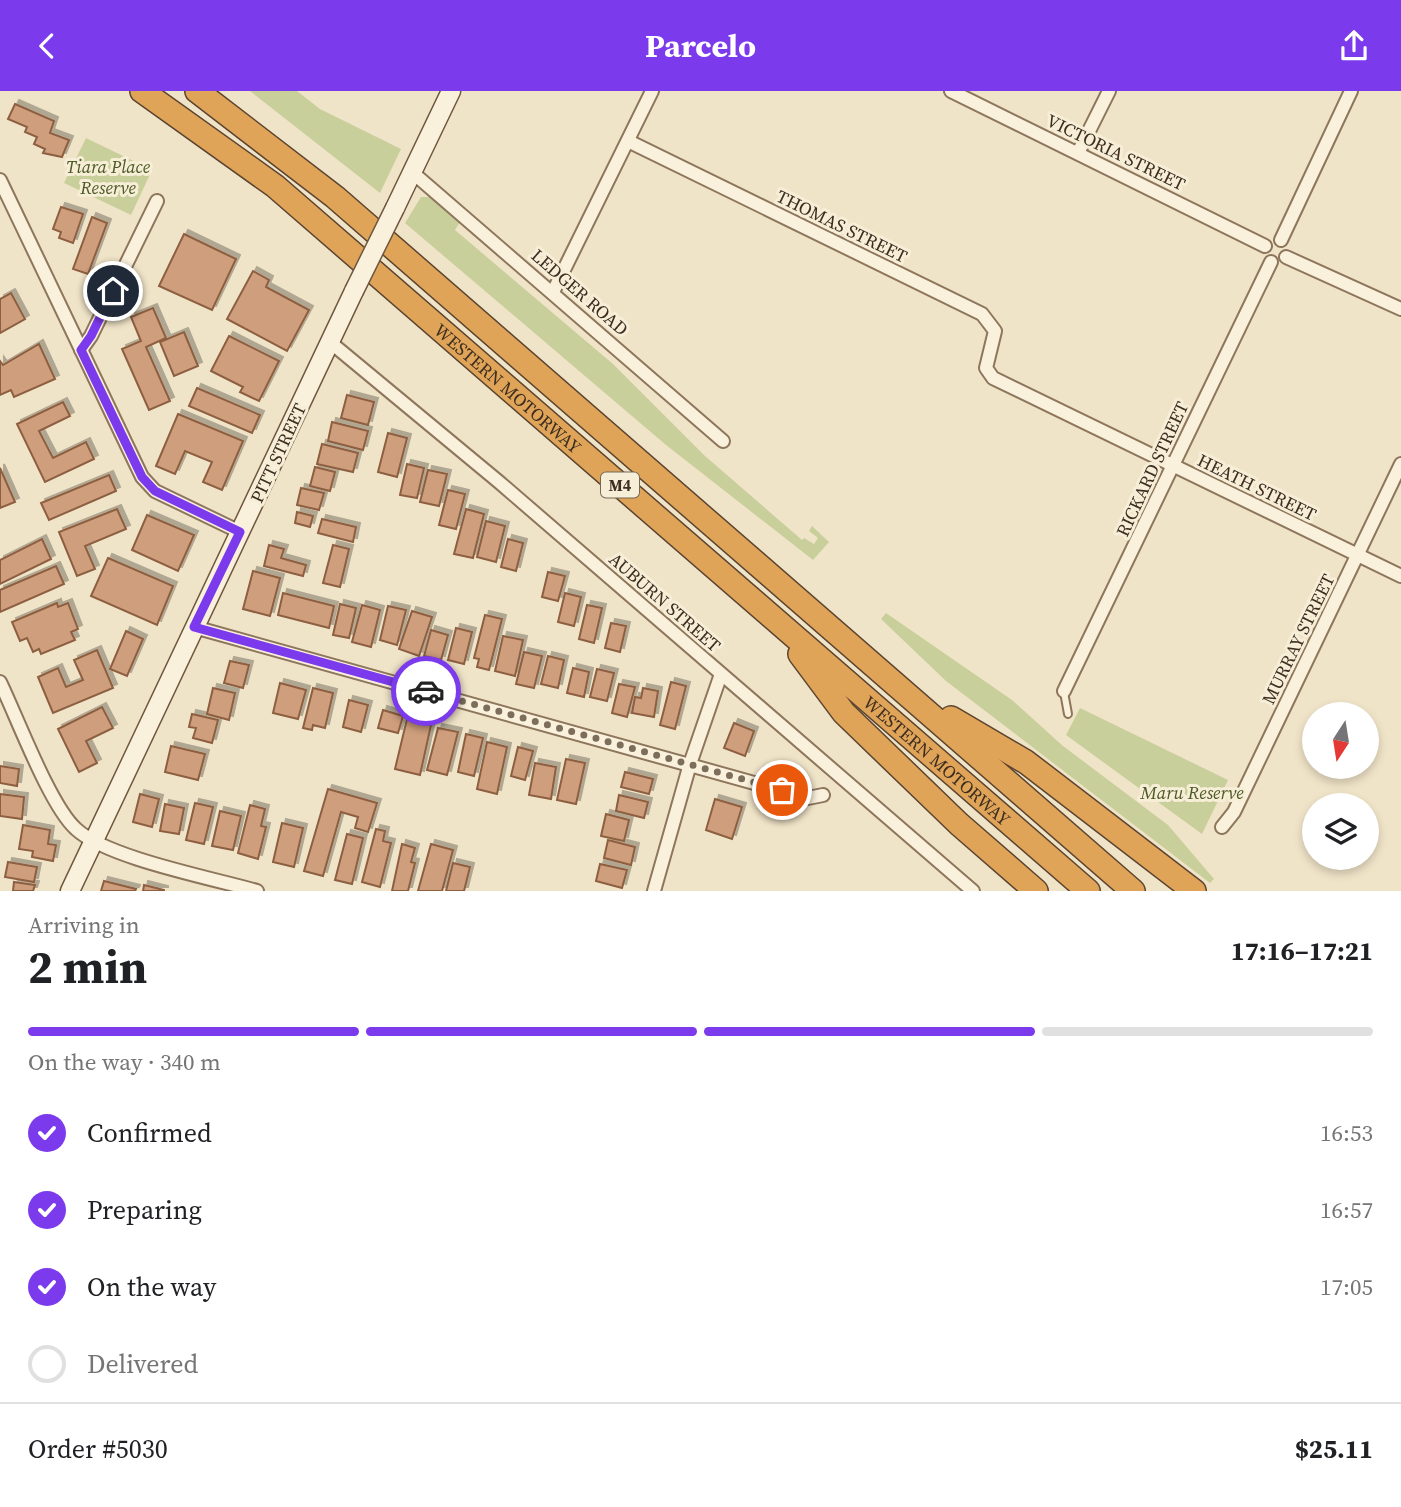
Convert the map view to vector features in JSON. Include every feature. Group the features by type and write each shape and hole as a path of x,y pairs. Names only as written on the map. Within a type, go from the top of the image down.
{"highway":[{"name":"WESTERN MOTORWAY","path":"142,91 219,143 275,186 1088,891"},
{"name":"WESTERN MOTORWAY","path":"197,91 335,197 1133,891"},
{"path":"776,621 844,713 958,824 1036,891"},
{"name":"M4","path":"900,688 1026,762 1194,891"}],"main road":[{"name":"PITT STREET","path":"70,891 451,91"}],"street":[{"path":"553,292 652,91"},
{"name":"VICTORIA STREET","path":"951,91 1265,246"},
{"path":"1079,153 1109,91"},
{"path":"1281,240 1352,91"},
{"name":"THOMAS STREET","path":"628,141 982,314 995,331 987,372"},
{"name":"LEDGER ROAD","path":"412,172 723,442"},
{"path":"0,180 148,486 240,532"},
{"path":"81,350 91,336 157,201"},
{"path":"1273,239 1281,240 1287,246 1286,257 1280,263 1271,262 1264,255 1265,246 1273,239"},
{"path":"1286,257 1401,309"},
{"name":"RICKARD STREET","path":"1064,691 1271,262"},
{"name":"AUBURN STREET","path":"330,342 461,450 973,891"},
{"name":"HEATH STREET","path":"987,372 993,378 1401,576"},
{"name":"MURRAY STREET","path":"1222,827 1234,812 1401,464"},
{"path":"194,627 808,798 823,795"},
{"path":"654,891 690,764 721,674"},
{"path":"0,684 64,815 77,830 92,841 115,851 257,891"}],"lane":[{"path":"1064,691 1068,714"}],"green space":[{"path":"250,91 297,91 320,109 401,149 380,193"},
{"name":"Tiara Place Reserve","path":"86,138 152,170 131,215 64,183"},
{"path":"421,197 430,197 460,222 455,230 613,364 705,456 802,540 804,538 814,544 818,538 809,531 812,526 829,542 813,560 666,445 405,223"},
{"path":"886,613 1012,700 1063,746 1168,825 1214,879 1210,883 946,681 881,619"},
{"name":"Maru Reserve","path":"1080,708 1228,780 1202,834 1066,735"}],"building":[{"path":"15,104 54,121 50,133 69,140 62,157 43,153 45,149 34,144 37,137 25,132 27,127 8,119"},
{"path":"61,207 83,214 73,243 59,238 61,232 53,229"},
{"path":"92,217 107,223 88,274 73,269"},
{"path":"184,234 236,259 212,310 159,286"},
{"path":"253,271 269,280 266,287 309,310 287,351 227,319"},
{"path":"11,293 25,319 0,333 0,299"},
{"path":"153,308 166,338 146,347 170,401 149,410 122,349 141,341 131,317"},
{"path":"184,332 198,366 174,376 160,342"},
{"path":"229,336 279,361 259,401 240,392 243,387 211,371"},
{"path":"39,344 55,379 14,397 11,390 0,395 0,361 3,365"},
{"path":"197,388 260,415 252,433 189,406"},
{"path":"347,395 374,402 368,425 341,418"},
{"path":"63,402 70,416 39,431 53,458 86,442 94,459 45,482 17,424"},
{"path":"178,414 243,441 222,490 203,482 212,462 185,451 175,474 156,466"},
{"path":"332,422 368,431 363,450 328,441"},
{"path":"388,433 407,438 397,477 378,472"},
{"path":"322,444 358,453 353,472 317,464"},
{"path":"407,464 424,468 417,498 400,495"},
{"path":"315,467 335,472 330,491 310,486"},
{"path":"0,468 15,502 0,508"},
{"path":"428,470 447,474 439,506 420,502"},
{"path":"109,475 116,491 49,520 41,503"},
{"path":"301,488 324,493 319,510 297,505"},
{"path":"448,490 465,494 456,529 439,525"},
{"path":"117,509 126,529 85,546 95,569 77,576 59,532"},
{"path":"466,509 484,514 473,558 454,554"},
{"path":"297,512 313,516 310,527 295,523"},
{"path":"147,515 194,535 178,571 132,550"},
{"path":"322,519 356,527 353,542 318,533"},
{"path":"486,521 505,526 496,562 477,557"},
{"path":"42,539 51,559 0,584 0,560"},
{"path":"508,539 523,543 516,571 501,567"},
{"path":"269,545 284,549 281,558 306,565 303,576 264,566"},
{"path":"333,545 349,549 340,587 323,583"},
{"path":"108,558 173,586 157,625 91,596"},
{"path":"56,566 64,584 0,612 0,590"},
{"path":"253,571 280,578 270,616 243,609"},
{"path":"548,572 565,576 558,601 542,597"},
{"path":"283,593 334,606 329,628 278,615"},
{"path":"565,593 581,597 574,626 558,622"},
{"path":"57,603 58,607 68,603 78,629 71,632 75,640 41,654 39,649 33,652 27,638 20,641 12,622"},
{"path":"340,604 356,608 349,638 333,635"},
{"path":"362,605 380,610 371,647 352,642"},
{"path":"587,605 602,608 594,643 579,639"},
{"path":"388,606 406,610 397,645 380,640"},
{"path":"412,611 432,617 419,656 399,649"},
{"path":"485,615 502,619 489,670 477,667 479,659 474,658"},
{"path":"611,623 626,626 620,652 605,648"},
{"path":"456,628 472,632 464,664 448,660"},
{"path":"431,630 448,635 441,660 424,656"},
{"path":"126,631 143,639 127,676 110,669"},
{"path":"503,636 523,640 515,676 495,671"},
{"path":"97,650 113,688 53,713 38,677 58,668 66,687 83,680 74,660"},
{"path":"524,652 542,656 534,688 516,684"},
{"path":"548,656 564,660 558,688 541,684"},
{"path":"230,661 249,665 243,688 224,683"},
{"path":"573,668 589,672 584,697 567,693"},
{"path":"597,669 614,673 607,701 590,697"},
{"path":"671,682 686,686 675,729 660,725"},
{"path":"280,683 306,690 298,719 273,713"},
{"path":"619,684 635,687 627,717 612,713"},
{"path":"213,688 235,693 229,720 207,714"},
{"path":"313,688 333,693 325,728 313,725 312,730 303,728"},
{"path":"643,688 658,691 654,717 632,713 635,697 641,698"},
{"path":"349,700 368,705 361,732 343,727"},
{"path":"102,707 113,728 86,741 97,763 79,772 58,729"},
{"path":"383,710 403,716 398,733 378,728"},
{"path":"192,714 218,720 212,743 193,738 196,728 189,727"},
{"path":"407,719 431,725 420,775 395,769"},
{"path":"734,723 754,731 745,756 724,748"},
{"path":"438,728 458,732 447,775 427,770"},
{"path":"466,734 483,738 474,776 458,772"},
{"path":"487,742 507,747 497,794 477,789"},
{"path":"171,746 205,754 198,780 165,772"},
{"path":"518,747 533,751 525,780 511,776"},
{"path":"566,759 585,763 576,804 557,800"},
{"path":"535,763 556,767 551,799 529,795"},
{"path":"0,766 19,769 17,786 0,783"},
{"path":"625,772 653,779 649,794 621,787"},
{"path":"328,789 377,803 368,832 355,828 358,817 341,812 323,876 304,871"},
{"path":"0,794 24,797 22,819 0,816"},
{"path":"140,794 159,799 152,827 133,822"},
{"path":"619,795 648,802 644,818 616,811"},
{"path":"715,799 742,807 732,839 706,830"},
{"path":"195,803 213,807 204,844 186,840"},
{"path":"165,804 184,808 179,834 160,831"},
{"path":"250,805 265,809 261,826 266,827 258,859 238,853"},
{"path":"220,811 241,816 233,850 212,846"},
{"path":"606,814 629,820 624,841 601,836"},
{"path":"282,823 303,828 294,867 273,862"},
{"path":"23,825 50,830 48,844 56,845 53,861 32,857 33,851 19,849"},
{"path":"376,829 385,831 383,841 391,843 380,887 362,882"},
{"path":"347,834 363,838 352,884 335,880"},
{"path":"608,840 635,847 631,865 604,858"},
{"path":"402,844 415,848 411,862 415,863 408,891 392,891"},
{"path":"431,844 453,850 442,891 418,891"},
{"path":"8,862 37,867 34,882 5,877"},
{"path":"453,863 470,867 464,891 446,891"},
{"path":"600,864 627,870 622,888 596,881"},
{"path":"104,881 136,889 101,891"},
{"path":"14,882 35,885 33,891 13,891"},
{"path":"144,885 164,890 164,891 143,891"}],"way so far":[{"path":"426,691 782,790"}],"route":[{"path":"113,291 91,336 81,350 142,477 155,491 240,532 194,627 426,691"}]}
